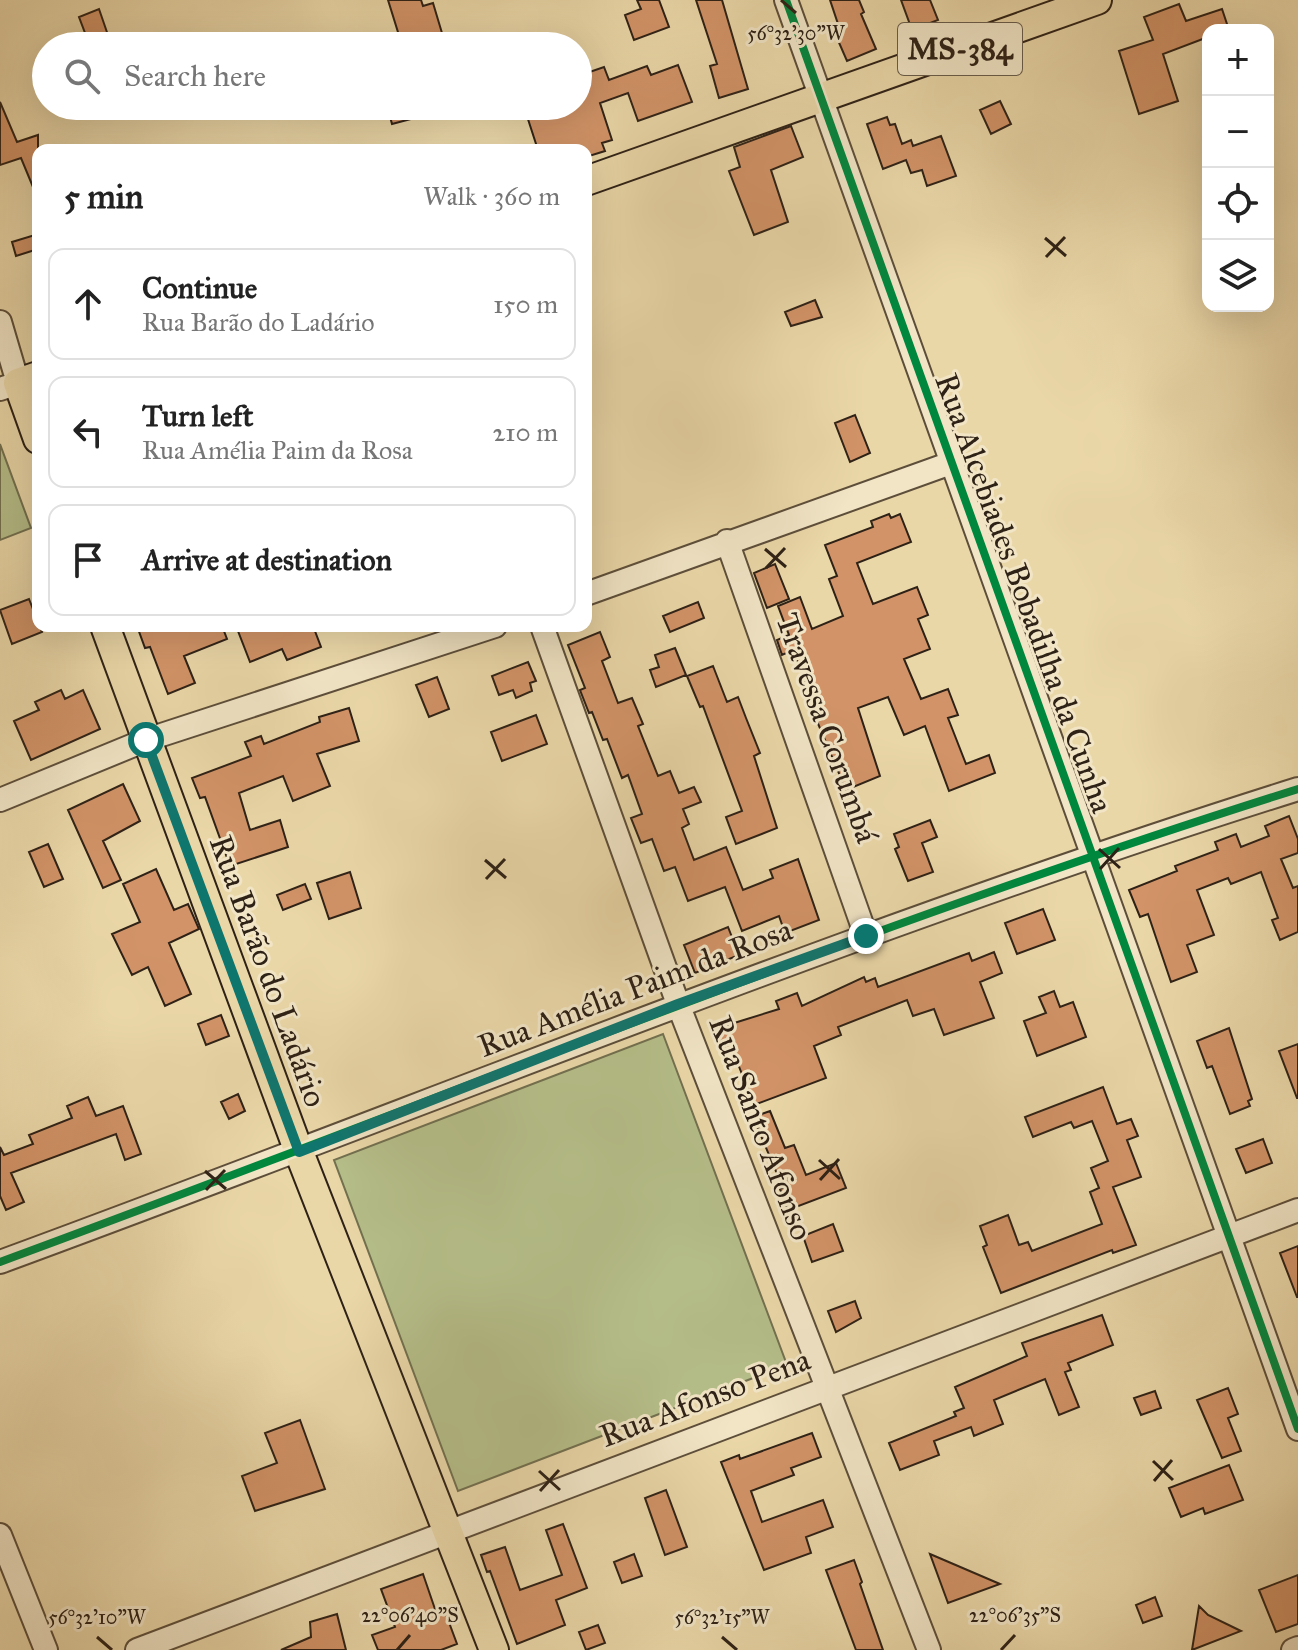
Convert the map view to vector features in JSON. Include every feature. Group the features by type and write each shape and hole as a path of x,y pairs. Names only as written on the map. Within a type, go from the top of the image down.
{"main road":[{"name":"MS-384","path":"592,179 1097,0"},
{"path":"19,383 32,421"},
{"name":"Rua Barão do Ladário","path":"107,632 299,1152 494,1650"}],"street":[{"name":"Rua Alcebiades Bobadilha da Cunha","path":"786,0 1298,1429"},
{"path":"0,322 19,383"},
{"path":"592,592 951,463"},
{"name":"Travessa Corumbá","path":"727,541 866,936"},
{"path":"0,800 146,740 477,632"},
{"name":"Rua Santo Afonso","path":"544,632 678,1004 929,1650"},
{"name":"Rua Amélia Paim da Rosa","path":"0,1262 299,1152 678,1004 1093,854 1298,789"},
{"name":"Rua Afonso Pena","path":"137,1650 1298,1210"},
{"path":"0,1535 46,1650"}],"green space":[{"path":"0,444 31,528 0,540"},
{"path":"663,1034 787,1365 458,1491 334,1160"}],"building":[{"path":"388,0 421,0 423,6 433,3 442,32 398,32"},
{"path":"637,0 659,0 669,27 634,40 625,15 641,9"},
{"path":"696,0 722,0 748,89 719,98 710,66 717,64"},
{"path":"830,0 859,0 864,12 861,14 876,49 847,61 837,38 842,36"},
{"path":"901,0 930,0 938,20 912,30"},
{"path":"1179,4 1186,21 1222,9 1227,24 1202,24 1202,39 1163,54 1178,101 1139,114 1119,51 1153,40 1144,17"},
{"path":"99,9 107,32 85,32 79,17"},
{"path":"678,65 692,102 638,121 628,93 600,103 612,140 602,143 605,151 592,155 592,144 536,144 528,120 592,120 592,71 604,67 609,80 647,66 651,75"},
{"path":"1000,101 1011,124 991,134 980,110"},
{"path":"0,102 17,142 38,135 38,144 32,144 32,185 21,158 0,165"},
{"path":"887,117 890,125 895,124 902,144 911,140 913,146 941,136 956,176 927,186 922,170 911,173 906,160 883,169 867,124"},
{"path":"791,126 803,157 771,170 788,222 754,235 729,171 740,167 734,147"},
{"path":"32,236 32,251 16,256 12,242"},
{"path":"815,300 822,317 791,326 785,312"},
{"path":"855,415 870,453 850,462 835,423"},
{"path":"889,514 891,518 900,514 911,542 857,563 873,604 917,587 928,615 918,619 930,649 904,659 921,699 948,689 958,715 948,718 966,764 989,755 995,773 949,791 925,726 904,735 888,697 858,708 880,776 846,790 811,707 815,705 793,650 782,655 777,640 789,635 778,606 800,597 812,629 843,616 829,579 837,576 825,545 873,527 871,521"},
{"path":"775,564 789,599 767,608 754,573"},
{"path":"29,599 32,632 42,632 12,644 0,610"},
{"path":"698,602 704,618 670,632 663,616"},
{"path":"139,632 224,632 227,639 184,656 195,683 168,694 150,647 145,648"},
{"path":"238,632 315,632 321,647 287,660 282,649 250,662"},
{"path":"600,632 610,657 602,661 618,703 632,698 643,724 638,726 658,776 670,771 679,793 694,787 701,802 683,809 689,824 682,828 694,860 726,847 743,890 773,878 770,870 798,859 819,920 785,933 779,916 742,931 725,887 688,901 675,867 664,871 652,839 641,843 631,818 642,814 628,775 622,778 607,739 603,740 592,712 589,713 580,690 585,688 568,645"},
{"path":"675,648 686,675 656,687 650,670 659,667 655,655"},
{"path":"528,662 536,681 530,683 532,691 516,698 513,690 499,695 492,676"},
{"path":"713,666 727,702 738,697 760,753 754,756 777,828 736,844 726,817 742,811 703,706 700,707 687,676"},
{"path":"437,677 449,709 429,717 416,685"},
{"path":"61,690 65,699 83,690 100,729 31,760 14,721 39,710 35,702"},
{"path":"349,708 359,741 317,754 330,786 293,801 283,776 239,793 250,830 280,820 288,847 230,866 205,797 200,798 192,778 251,756 245,742 261,736 264,744 320,722 319,717"},
{"path":"536,715 547,744 502,761 491,732"},
{"path":"123,784 140,821 103,841 121,880 103,888 68,810"},
{"path":"1289,816 1298,839 1298,853 1281,859 1293,888 1298,886 1298,932 1280,940 1272,920 1278,918 1261,872 1231,884 1228,878 1197,890 1214,935 1187,945 1197,972 1171,982 1148,914 1140,917 1129,890 1177,871 1175,866 1218,850 1215,842 1236,834 1241,847 1269,836 1265,826"},
{"path":"930,820 937,837 922,843 933,872 908,881 895,849 899,847 894,834"},
{"path":"48,844 63,879 44,887 29,852"},
{"path":"156,869 174,910 188,904 199,929 169,943 191,994 165,1006 148,967 132,975 112,934 140,922 123,884"},
{"path":"350,872 361,908 329,919 317,883"},
{"path":"305,884 311,899 283,910 277,895"},
{"path":"1043,909 1055,940 1017,954 1005,923"},
{"path":"728,927 739,955 695,973 684,945"},
{"path":"994,952 1002,973 980,982 994,1018 944,1035 934,1009 913,1016 907,1000 838,1027 841,1035 814,1046 826,1078 754,1105 738,1064 730,1067 715,1029 779,1009 776,1001 797,993 802,1006 864,977 866,982 875,978 878,987 969,953 972,961"},
{"path":"1054,991 1060,1007 1073,1002 1086,1037 1037,1056 1024,1021 1046,1013 1039,997"},
{"path":"221,1015 229,1036 206,1045 198,1024"},
{"path":"1229,1028 1252,1099 1248,1101 1250,1106 1230,1114 1212,1066 1207,1068 1197,1041"},
{"path":"1298,1044 1298,1098 1297,1098 1279,1051"},
{"path":"1103,1087 1117,1124 1131,1119 1138,1136 1127,1140 1141,1177 1113,1187 1136,1245 1113,1253 1112,1250 1001,1293 983,1247 987,1245 980,1226 1008,1215 1019,1245 1028,1242 1032,1251 1102,1224 1090,1192 1099,1188 1091,1168 1108,1161 1092,1121 1074,1128 1071,1122 1033,1137 1025,1117"},
{"path":"238,1094 245,1111 229,1119 221,1102"},
{"path":"88,1097 96,1116 123,1106 141,1154 125,1160 116,1134 11,1173 24,1202 6,1210 0,1196 0,1147 4,1155 33,1144 29,1135 72,1118 67,1106"},
{"path":"770,1111 785,1148 794,1145 806,1175 836,1163 846,1188 788,1210 780,1189 783,1188 753,1117"},
{"path":"1263,1139 1272,1163 1246,1173 1236,1149"},
{"path":"833,1224 843,1251 812,1262 803,1236"},
{"path":"1298,1246 1298,1297 1297,1297 1280,1253"},
{"path":"855,1301 861,1318 836,1332 828,1311"},
{"path":"1102,1315 1113,1345 1068,1363 1071,1370 1065,1372 1079,1407 1059,1415 1045,1379 994,1400 1003,1424 974,1436 971,1427 934,1441 939,1455 900,1470 889,1443 956,1416 954,1412 964,1408 955,1387 1027,1356 1022,1343"},
{"path":"1228,1388 1238,1414 1228,1418 1241,1451 1222,1458 1197,1400"},
{"path":"1155,1391 1161,1408 1141,1415 1134,1398"},
{"path":"300,1420 325,1489 255,1511 242,1476 277,1463 265,1433"},
{"path":"812,1433 821,1457 791,1468 794,1475 751,1491 762,1522 823,1500 833,1527 806,1537 811,1553 764,1570 721,1462 739,1455 740,1459"},
{"path":"1229,1465 1243,1500 1205,1514 1203,1508 1181,1517 1169,1488"},
{"path":"666,1490 687,1547 665,1555 645,1498"},
{"path":"563,1524 587,1588 556,1600 565,1625 517,1644 481,1555 505,1547 520,1590 562,1575 546,1530"},
{"path":"634,1554 642,1576 622,1583 614,1562"},
{"path":"930,1554 1000,1584 948,1603"},
{"path":"854,1560 883,1650 856,1650 826,1570"},
{"path":"423,1574 436,1612 444,1609 457,1644 441,1650 378,1650 372,1635 395,1627 381,1589"},
{"path":"1298,1575 1298,1624 1276,1632 1259,1590"},
{"path":"1155,1597 1162,1616 1143,1623 1136,1605"},
{"path":"1199,1606 1208,1615 1241,1631 1192,1650"},
{"path":"337,1614 346,1650 281,1650 311,1637 310,1622"},
{"path":"598,1625 605,1643 586,1650 579,1632"}],"cycle path":[{"path":"786,0 1298,1429"},
{"path":"0,1262 808,957 1134,842 1298,789"}],"route":[{"path":"146,740 299,1152 678,1004 866,936"}]}
